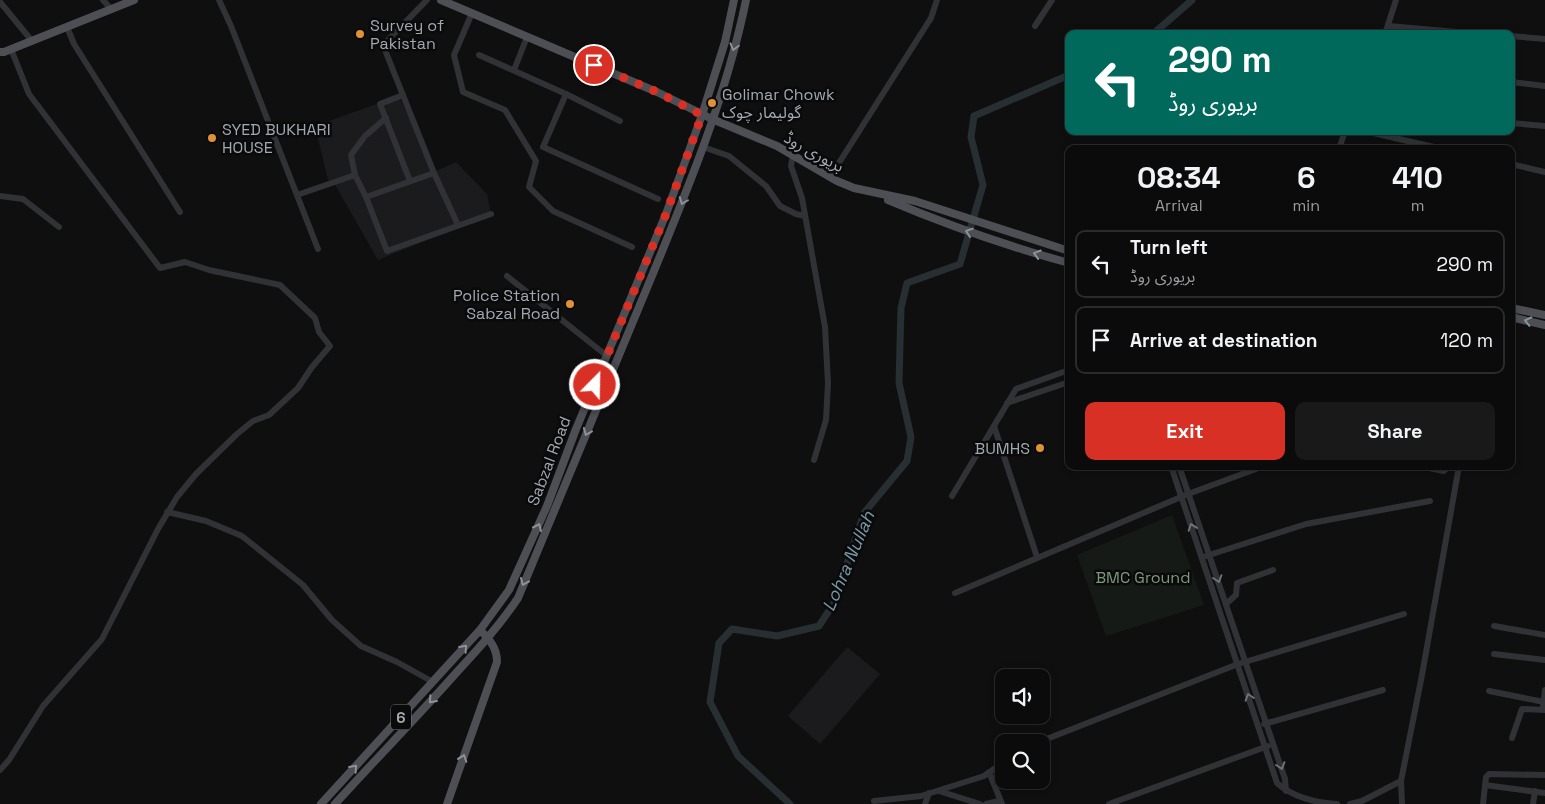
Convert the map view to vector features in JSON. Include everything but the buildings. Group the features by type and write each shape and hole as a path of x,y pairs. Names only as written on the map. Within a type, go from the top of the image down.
{"main road":[{"path":"0,52 134,0"},
{"name":"بریوری روڈ","path":"441,0 657,92 702,115 777,146 830,177 854,188 873,193"},
{"name":"Sabzal Road","path":"480,630 509,590 547,506 576,429 666,214 702,115 725,42 734,0"},
{"name":"Sabzal Road","path":"488,638 505,618 518,598 676,221 712,119 734,48 746,0"},
{"path":"873,193 915,201 1065,250"},
{"path":"873,193 934,219 1005,244 1065,262"},
{"path":"1515,309 1545,315"},
{"path":"1515,318 1545,325"},
{"path":"616,336 626,340"},
{"path":"447,804 497,662 497,651 480,630"},
{"name":"6","path":"321,804 480,630"},
{"name":"6","path":"335,804 420,714 488,638"}],"street":[{"path":"103,0 111,9"},
{"path":"219,0 231,26 318,249"},
{"path":"427,0 384,45 434,173 458,225"},
{"path":"830,177 931,18 937,0"},
{"path":"1035,26 1052,0"},
{"path":"1387,30 1396,0"},
{"path":"0,2 32,41"},
{"path":"472,13 454,55 463,92 505,110 536,161 530,187 554,211 632,247"},
{"path":"1389,26 1434,30"},
{"path":"66,27 79,52 180,212"},
{"path":"1515,36 1545,39"},
{"path":"514,70 527,37"},
{"path":"0,770 9,760 42,706 102,639 158,529 177,497 196,474 237,434 252,421 269,415 298,388 312,367 330,346 319,332 315,318 280,285 209,270 185,262 160,268 29,94 11,49"},
{"path":"479,55 566,94 620,121"},
{"path":"1515,82 1545,86"},
{"path":"566,94 543,147 658,199"},
{"path":"403,95 380,104 410,181"},
{"path":"386,118 366,136 351,155 355,175 366,197 387,251 491,214"},
{"path":"1515,123 1545,126"},
{"path":"1382,135 1425,145"},
{"path":"703,147 729,156 766,186 780,206 805,216"},
{"path":"793,155 791,166 802,198 825,326 828,383 826,420 814,460"},
{"path":"1515,165 1545,172"},
{"path":"366,197 434,173"},
{"path":"297,194 355,175"},
{"path":"0,196 23,200 59,227"},
{"path":"507,276 608,356"},
{"path":"952,496 1016,389 1065,371"},
{"path":"1008,403 1065,383"},
{"path":"994,426 1037,557"},
{"path":"1172,470 1202,557 1266,724 1285,779 1286,790"},
{"path":"1180,470 1226,604 1265,747 1278,783 1286,790 1307,798 1337,804"},
{"path":"955,593 1188,494 1253,470"},
{"path":"1402,804 1401,781 1458,470"},
{"path":"1202,557 1306,524 1430,501"},
{"path":"168,512 206,521 242,536 303,585 332,620 361,646 397,662 433,682"},
{"path":"1226,604 1236,595 1237,583 1273,570"},
{"path":"1050,738 1242,663 1404,614"},
{"path":"1494,626 1545,635"},
{"path":"1494,654 1545,660"},
{"path":"1259,726 1383,690"},
{"path":"1512,738 1522,709 1544,710 1545,690"},
{"path":"1489,692 1544,702"},
{"path":"1109,804 1273,744"},
{"path":"874,800 929,794 984,776 995,768"},
{"path":"986,804 1000,802 989,772"},
{"path":"1483,804 1485,785 1489,774 1545,775"},
{"path":"1350,804 1362,801 1401,781"},
{"path":"1485,785 1545,793"},
{"path":"938,790 980,804"},
{"path":"1533,804 1535,791"},
{"path":"925,804 929,794"}],"shaded area":[{"path":"399,96 434,172 456,162 487,194 491,214 378,260 333,181 328,180 315,126"},
{"path":"847,647 880,674 820,744 788,716"}],"green space":[{"name":"BMC Ground","path":"1172,515 1204,605 1106,636 1077,555"}],"waterway":[{"name":"Lohra Nullah","path":"1158,30 1192,0"},
{"name":"Lohra Nullah","path":"790,804 738,756 710,702 719,643 732,629 777,636 819,626 834,603 864,513 907,461 911,437 899,383 901,308 907,283 960,264 983,185 971,137 974,116 1065,77"}],"place":[{"name":"Survey of Pakistan","path":"360,34"},
{"name":"Golimar Chowk گولیمار چوک","path":"712,103"},
{"name":"SYED BUKHARI HOUSE","path":"212,138"},
{"name":"Police Station Sabzal Road","path":"570,304"},
{"name":"BUMHS","path":"1040,448"}],"route":[{"path":"594,65 657,92 702,115 666,214 595,385"}]}
